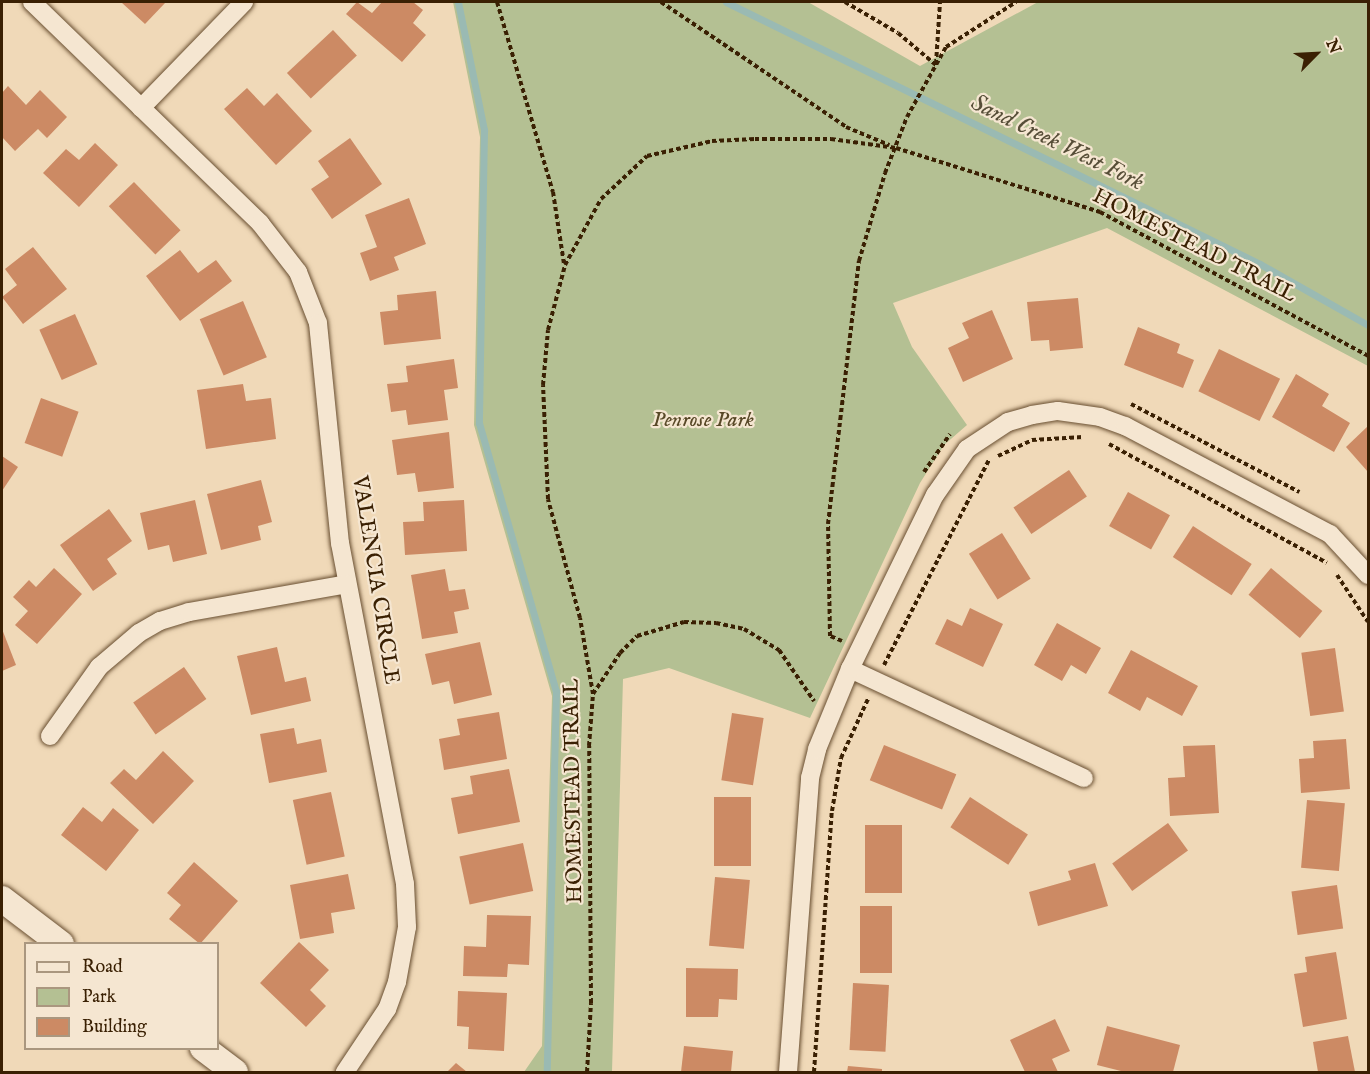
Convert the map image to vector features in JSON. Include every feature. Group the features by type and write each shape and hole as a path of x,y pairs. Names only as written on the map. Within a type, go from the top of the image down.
{"main road":[{"path":"2,899 58,942"},
{"path":"206,1050 236,1072"}],"street":[{"name":"VALENCIA CIRCLE","path":"32,2 260,223 283,250 309,296 323,351 340,543 405,884 407,927 397,982 387,1009 345,1072"},
{"path":"141,108 244,2"},
{"path":"788,1072 810,778 821,738 850,669 950,472 967,449 984,436 1032,415 1079,412 1125,426 1330,534 1368,574"},
{"path":"50,736 99,667 139,633 160,621 189,612 347,584"},
{"path":"850,669 1084,778"}],"path":[{"name":"HOMESTEAD TRAIL","path":"497,2 553,192 565,264"},
{"name":"HOMESTEAD TRAIL","path":"662,2 846,128 896,148 1100,212 1368,356"},
{"path":"845,2 898,33 936,65"},
{"path":"936,65 940,2"},
{"path":"842,641 831,636 828,524 859,261 908,117 945,47 1016,2"},
{"name":"HOMESTEAD TRAIL","path":"587,1072 591,1003 589,746 593,694 580,618 548,499 543,384 548,330 565,264 601,199 647,156 712,141 831,139 896,148"},
{"path":"814,1072 832,811 841,758 876,681 988,460 1032,440 1095,437"},
{"path":"1106,442 1331,566 1368,622"},
{"path":"593,694 620,653 637,636 684,622 716,623 744,629 779,650 814,701"}],"green space":[{"name":"Penrose Park","path":"453,2 808,2 920,66 1038,2 1368,2 1368,366 1107,228 893,303 912,347 967,425 944,445 920,483 810,718 669,668 623,679 612,1072 524,1072 542,1046 552,696 474,425 480,137"}],"building":[{"path":"121,2 166,2 145,24"},
{"path":"357,2 372,13 382,2 413,2 423,10 413,23 426,35 402,62 346,14"},
{"path":"333,30 357,56 311,99 287,73"},
{"path":"8,86 26,105 40,90 67,117 47,138 38,129 15,151 2,137 2,93"},
{"path":"247,88 264,106 277,93 312,131 276,165 224,109"},
{"path":"350,138 382,184 332,219 311,189 329,177 318,161"},
{"path":"95,143 118,165 79,207 43,173 66,149 79,160"},
{"path":"134,182 181,230 155,255 109,206"},
{"path":"409,198 426,244 394,257 399,270 370,281 360,253 377,247 365,215"},
{"path":"33,247 67,289 23,324 2,297 17,285 5,269"},
{"path":"180,250 198,273 216,260 232,281 180,321 146,276"},
{"path":"436,291 441,339 384,345 380,312 398,310 397,295"},
{"path":"1078,298 1083,348 1050,351 1049,340 1031,341 1027,302"},
{"path":"243,301 267,357 224,376 200,319"},
{"path":"992,310 1013,359 963,382 948,348 969,338 962,323"},
{"path":"75,314 97,364 62,380 39,330"},
{"path":"1138,327 1180,344 1177,353 1194,360 1183,388 1124,365"},
{"path":"1219,349 1280,379 1260,421 1198,391"},
{"path":"454,359 458,388 444,390 448,420 408,425 406,410 391,412 387,384 408,382 406,366"},
{"path":"1296,374 1329,394 1322,406 1350,423 1334,452 1272,417"},
{"path":"243,384 246,401 271,398 276,439 206,449 197,390"},
{"path":"41,398 79,412 62,457 25,443"},
{"path":"1368,426 1368,472 1346,447"},
{"path":"449,432 454,488 418,492 415,473 397,475 392,440"},
{"path":"2,456 18,467 2,491"},
{"path":"1069,470 1087,497 1031,534 1013,507"},
{"path":"261,480 272,522 258,526 261,540 221,550 207,494"},
{"path":"1128,492 1170,515 1151,549 1109,526"},
{"path":"195,500 207,554 173,562 169,545 148,550 140,513"},
{"path":"464,500 467,551 405,555 403,522 424,521 423,502"},
{"path":"109,509 132,541 107,559 117,574 93,591 60,545"},
{"path":"1193,526 1252,564 1232,595 1173,557"},
{"path":"1002,533 1031,579 998,599 969,554"},
{"path":"54,568 82,594 37,644 15,625 28,611 13,597 29,580 36,587"},
{"path":"1271,568 1322,611 1300,638 1249,595"},
{"path":"445,569 449,591 465,589 469,609 454,612 458,633 422,639 411,575"},
{"path":"970,608 1003,624 983,667 935,644 947,619 962,626"},
{"path":"1057,623 1101,648 1086,674 1071,665 1062,681 1034,665"},
{"path":"2,629 16,665 2,671"},
{"path":"480,642 492,695 454,704 449,681 432,685 425,654"},
{"path":"277,647 285,682 306,677 311,701 251,715 237,656"},
{"path":"1335,648 1344,711 1310,716 1301,653"},
{"path":"1131,650 1198,686 1182,716 1147,697 1140,711 1108,693"},
{"path":"184,667 206,699 156,735 133,703"},
{"path":"499,712 507,759 444,770 439,739 460,735 457,719"},
{"path":"732,713 764,718 753,785 721,780"},
{"path":"294,728 297,744 321,739 327,772 269,783 260,734"},
{"path":"1346,739 1350,789 1301,793 1299,759 1314,758 1313,741"},
{"path":"884,745 956,774 942,809 870,780"},
{"path":"1215,745 1219,813 1170,816 1168,778 1185,777 1183,746"},
{"path":"163,751 194,781 153,824 110,783 124,769 136,780"},
{"path":"509,769 520,822 458,834 451,798 473,794 470,776"},
{"path":"331,792 345,857 307,865 293,800"},
{"path":"714,797 751,797 751,866 714,866"},
{"path":"970,797 1028,835 1008,865 950,827"},
{"path":"1307,800 1345,803 1339,871 1301,868"},
{"path":"83,807 102,822 113,808 139,830 106,871 61,835"},
{"path":"1168,823 1188,851 1132,891 1112,864"},
{"path":"865,825 902,825 902,893 865,893"},
{"path":"523,843 533,891 470,904 459,857"},
{"path":"194,862 238,901 202,942 198,942 169,919 181,905 167,893"},
{"path":"1095,863 1108,906 1038,926 1029,892 1071,880 1068,871"},
{"path":"348,874 355,909 331,913 334,933 300,939 290,885"},
{"path":"715,877 750,880 744,949 709,946"},
{"path":"1337,885 1343,929 1298,935 1291,891"},
{"path":"860,906 892,906 892,973 860,973"},
{"path":"487,915 531,916 529,965 508,964 507,977 463,976 464,946 486,947"},
{"path":"299,942 329,970 310,990 326,1006 306,1027 260,983"},
{"path":"1336,952 1347,1019 1303,1027 1294,974 1307,972 1305,957"},
{"path":"686,968 738,969 737,1000 719,999 718,1017 686,1017"},
{"path":"853,983 889,985 885,1052 849,1050"},
{"path":"458,991 507,993 504,1051 468,1049 469,1027 457,1026"},
{"path":"1055,1019 1070,1051 1052,1059 1058,1072 1025,1072 1010,1040"},
{"path":"1107,1026 1180,1045 1173,1072 1125,1072 1097,1065"},
{"path":"1348,1036 1355,1072 1318,1072 1313,1042"},
{"path":"684,1046 733,1051 731,1072 681,1072"},
{"path":"456,1063 467,1072 447,1072"},
{"path":"848,1066 882,1069 882,1072 847,1072"}],"waterway":[{"path":"458,2 484,130 479,423 556,691 547,1072"},
{"name":"Sand Creek West Fork","path":"726,2 1260,264 1368,325"}]}
